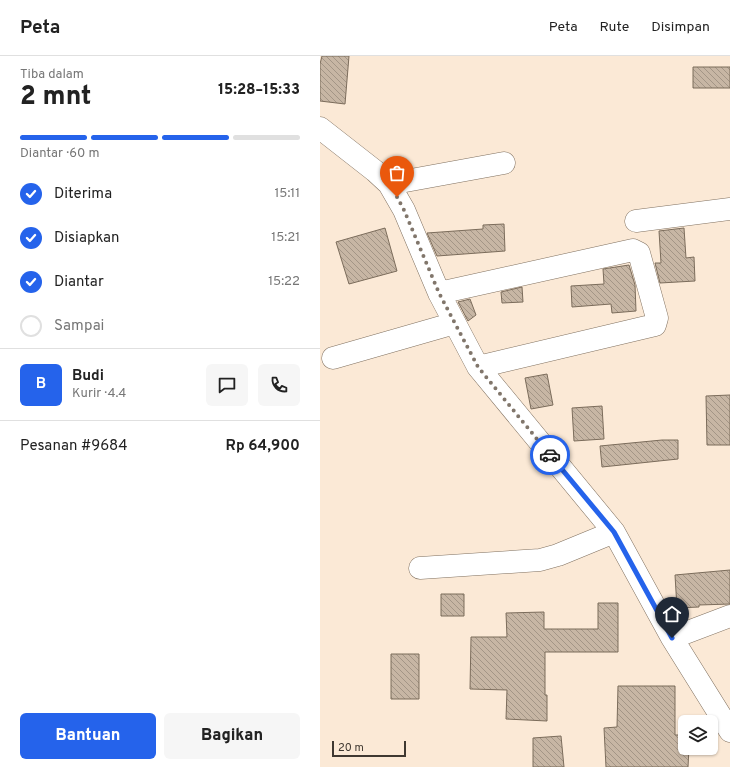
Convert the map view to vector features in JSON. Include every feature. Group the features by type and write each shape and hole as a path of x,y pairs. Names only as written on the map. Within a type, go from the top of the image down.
{"street":[{"path":"320,128 375,171 389,184 404,210 439,293 478,367 614,532 672,638 730,731"},
{"path":"389,184 504,163"},
{"path":"636,221 730,209"},
{"path":"439,293 633,250 639,253 657,318 655,325 478,367"},
{"path":"333,358 455,323"},
{"path":"420,568 540,560 558,555 614,532"},
{"path":"672,638 730,616"}],"building":[{"path":"322,56 349,56 345,104 320,101 320,64"},
{"path":"693,67 730,67 730,88 693,88"},
{"path":"504,224 505,251 437,256 427,233 483,229 483,225"},
{"path":"385,228 397,271 349,284 336,242"},
{"path":"684,228 686,258 694,257 695,281 660,283 655,263 661,263 659,231"},
{"path":"629,265 635,285 636,311 612,313 611,304 572,307 571,286 604,284 603,269"},
{"path":"522,287 523,302 502,303 501,292"},
{"path":"470,299 476,315 468,321 458,302"},
{"path":"547,374 553,405 531,409 525,378"},
{"path":"730,395 730,445 707,445 706,396"},
{"path":"602,406 604,439 574,441 572,408"},
{"path":"662,440 678,440 678,459 602,467 600,446"},
{"path":"730,570 730,604 699,605 699,607 677,608 675,575"},
{"path":"441,594 464,594 464,616 441,616"},
{"path":"598,603 618,603 618,652 545,652 545,695 547,695 547,721 506,719 507,690 470,689 471,637 507,637 506,613 544,612 544,629 598,629"},
{"path":"391,654 419,654 419,699 391,699"},
{"path":"618,686 675,686 675,735 678,735 678,755 689,755 688,767 606,767 604,728 617,727"},
{"path":"561,736 564,767 533,767 533,738"}],"way so far":[{"path":"397,197 404,210 439,293 478,367 550,455"}],"route":[{"path":"550,455 614,532 672,638"}]}
